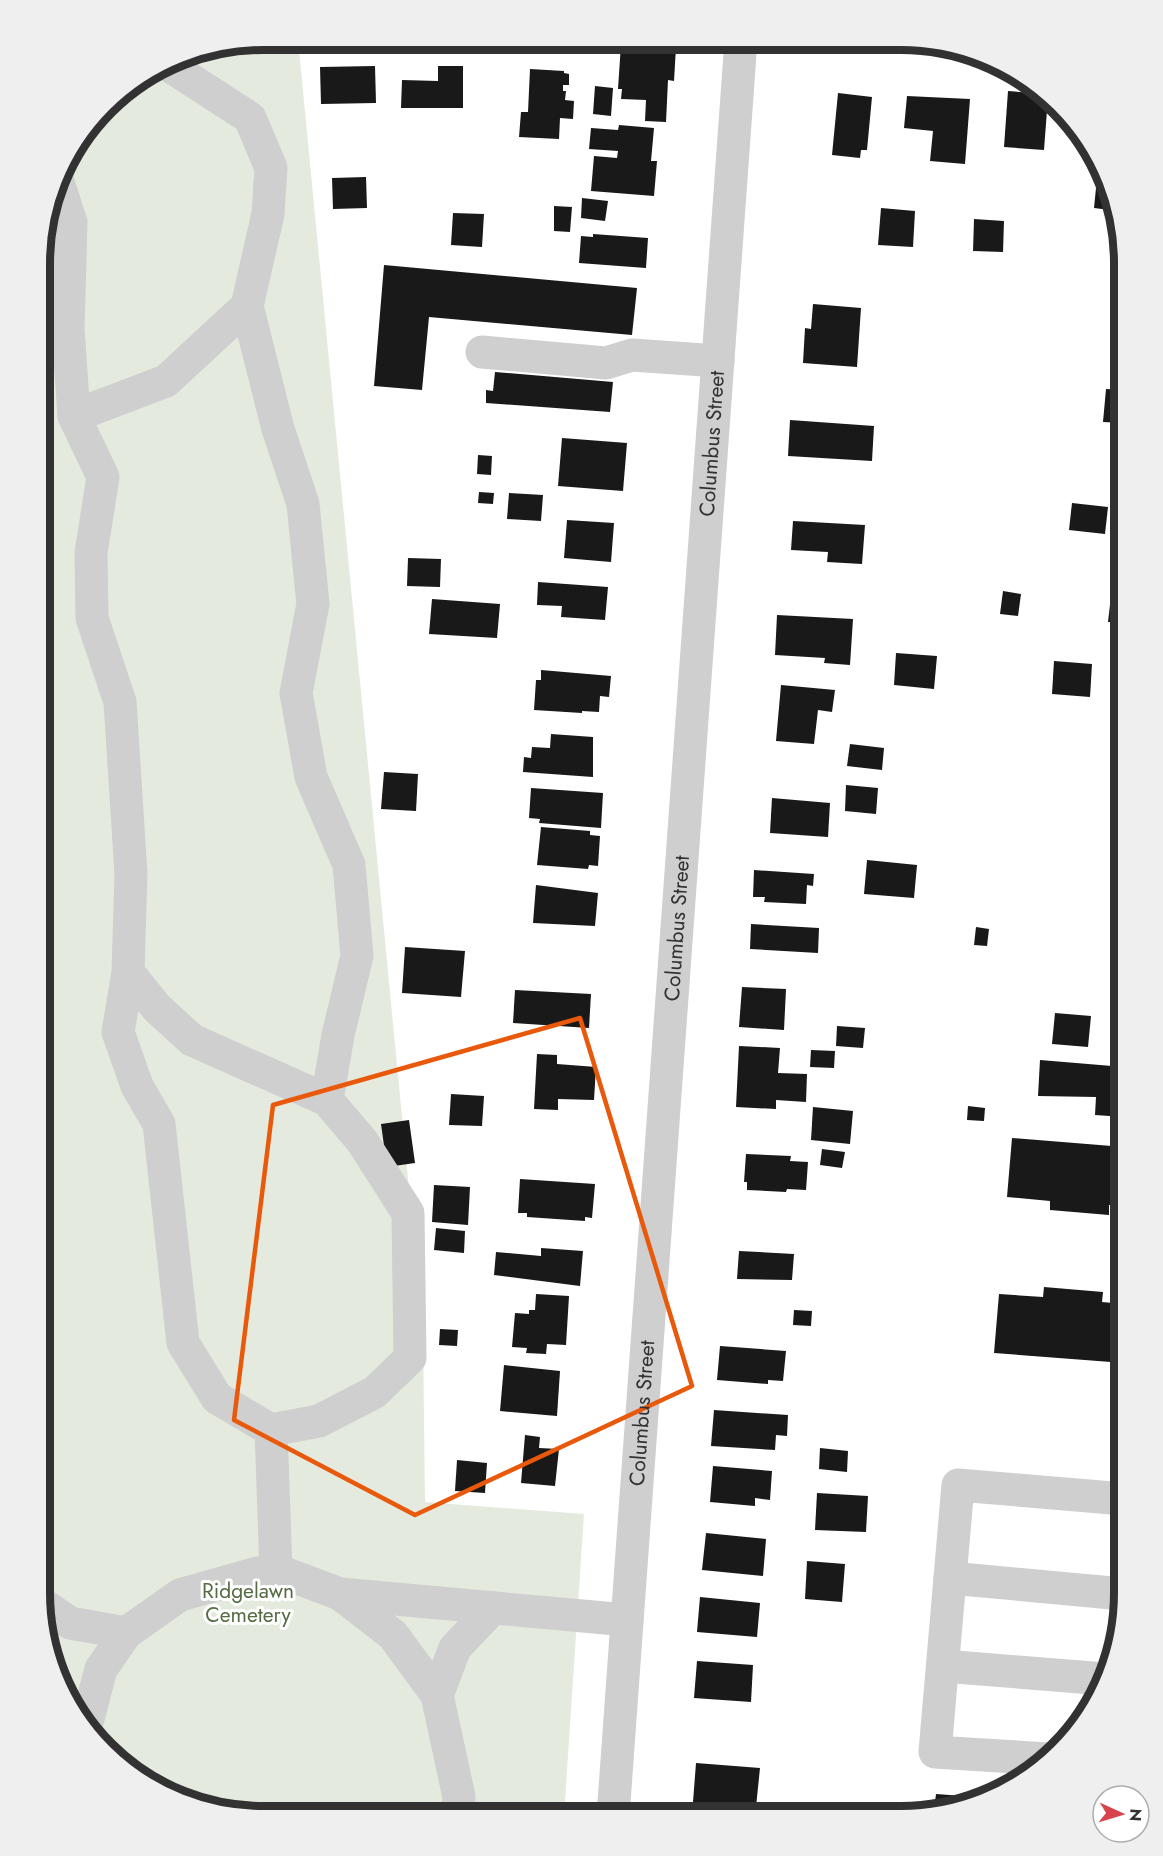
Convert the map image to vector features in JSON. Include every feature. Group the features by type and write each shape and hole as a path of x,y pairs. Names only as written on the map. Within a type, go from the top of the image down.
{"street":[{"name":"Columbus Street","path":"614,1807 740,50"},
{"path":"168,71 249,118 271,168 268,214 247,306 278,429 303,504 313,604 296,693 310,777 349,865 357,956 338,1035 327,1101"},
{"path":"61,193 71,222 69,329 74,416 103,477 91,553 92,618 120,702 131,874 128,972 118,1032 137,1086 159,1124 183,1343 217,1398 271,1430 319,1421 375,1392 410,1358 408,1214 362,1141 327,1101 192,1040 157,1008 128,972"},
{"path":"74,416 166,381 247,306"},
{"path":"482,352 606,363 632,355 718,362"},
{"path":"271,1430 276,1570"},
{"path":"1036,1758 935,1752 958,1485 1114,1498"},
{"path":"88,1717 101,1669 126,1633 180,1595 276,1570 340,1594 627,1620"},
{"path":"950,1578 1114,1593"},
{"path":"340,1594 393,1635 436,1695 459,1797 458,1807"},
{"path":"436,1695 455,1648 493,1608"},
{"path":"50,1609 70,1623 126,1633"},
{"path":"943,1666 1096,1678"}],"highlighted area":[{"path":"580,1018 692,1386 415,1515 234,1420 273,1105"}],"green space":[{"name":"Ridgelawn Cemetery","path":"248,50 299,50 423,1334 425,1502 584,1514 565,1807 262,1807 235,1805 194,1795 168,1785 144,1771 102,1734 85,1712 71,1688 57,1649 50,1608 51,235 57,207 71,168 85,144 102,122 144,85 168,71 207,57"}],"building":[{"path":"621,50 676,50 674,81 668,80 666,122 645,121 646,100 621,99 622,89 618,89"},
{"path":"375,66 376,103 321,104 320,67"},
{"path":"438,66 463,66 463,108 401,108 402,80 438,81"},
{"path":"530,69 564,71 569,74 569,85 563,85 563,91 566,91 565,100 574,101 573,119 560,118 559,139 519,137 521,112 528,112"},
{"path":"595,86 613,88 611,116 593,114"},
{"path":"1008,91 1030,93 1047,108 1044,150 1004,147"},
{"path":"838,93 872,97 867,150 861,150 860,158 832,155"},
{"path":"907,96 970,99 965,164 930,161 933,131 904,128"},
{"path":"619,125 654,128 651,161 657,161 654,196 591,191 594,156 617,158 618,151 589,149 591,128 618,130"},
{"path":"366,177 367,208 333,209 332,178"},
{"path":"1097,180 1107,210 1094,208"},
{"path":"582,198 608,201 605,221 581,218"},
{"path":"554,206 572,207 570,232 554,231"},
{"path":"881,208 915,211 913,247 878,245"},
{"path":"453,213 484,214 482,247 451,245"},
{"path":"974,219 1004,221 1003,252 973,251"},
{"path":"593,234 648,238 646,268 579,263 581,236 593,237"},
{"path":"384,265 637,288 632,335 429,317 422,390 374,386"},
{"path":"813,304 861,308 857,367 803,363 805,328 811,329"},
{"path":"495,372 613,382 610,412 486,403 486,390 493,391"},
{"path":"1106,389 1114,389 1114,423 1103,422"},
{"path":"790,420 874,426 872,461 788,456"},
{"path":"562,438 627,443 623,491 558,486"},
{"path":"478,455 492,456 491,475 477,474"},
{"path":"479,492 494,493 493,504 478,503"},
{"path":"509,493 543,495 541,521 507,519"},
{"path":"1072,503 1108,507 1105,534 1069,530"},
{"path":"567,520 614,523 611,562 564,558"},
{"path":"793,521 865,525 862,564 827,562 828,552 791,550"},
{"path":"408,558 441,559 440,587 407,586"},
{"path":"538,582 608,587 605,620 561,617 562,606 537,605"},
{"path":"1003,591 1021,594 1018,616 1000,614"},
{"path":"1111,596 1114,596 1114,622 1108,622"},
{"path":"432,599 500,604 497,638 429,634"},
{"path":"777,615 853,619 850,665 824,663 825,658 775,655"},
{"path":"896,653 937,656 934,689 894,685"},
{"path":"1054,661 1092,664 1090,697 1052,694"},
{"path":"541,670 611,676 609,697 600,696 599,712 534,710 536,680 541,680"},
{"path":"781,685 835,690 832,712 818,710 814,744 776,741"},
{"path":"551,734 593,737 593,777 523,772 524,757 531,758 532,747 550,748"},
{"path":"850,744 884,748 882,770 847,766"},
{"path":"384,772 418,774 416,811 381,809"},
{"path":"846,785 878,788 876,814 845,811"},
{"path":"531,788 603,793 601,828 539,823 540,819 529,818"},
{"path":"772,798 830,803 828,837 770,833"},
{"path":"541,827 590,831 590,835 600,836 598,866 589,865 588,869 537,865"},
{"path":"1114,835 1114,862 1112,862"},
{"path":"867,860 917,865 914,898 864,894"},
{"path":"754,870 814,874 813,886 807,885 806,904 764,902 765,897 753,897"},
{"path":"536,885 598,893 595,926 533,923"},
{"path":"751,924 819,928 818,953 750,949"},
{"path":"976,927 989,929 987,946 974,945"},
{"path":"405,947 465,951 461,997 402,993"},
{"path":"742,987 786,989 784,1030 739,1027"},
{"path":"515,990 591,994 589,1028 513,1023"},
{"path":"1055,1013 1091,1016 1088,1047 1052,1044"},
{"path":"837,1026 865,1028 863,1048 836,1046"},
{"path":"739,1046 780,1048 778,1073 807,1074 806,1102 776,1100 776,1109 736,1107"},
{"path":"811,1050 835,1051 834,1068 810,1067"},
{"path":"537,1054 557,1055 557,1064 596,1067 594,1100 558,1099 558,1110 534,1109"},
{"path":"1040,1060 1114,1066 1114,1116 1095,1115 1096,1097 1038,1096"},
{"path":"451,1094 484,1096 482,1126 449,1125"},
{"path":"968,1106 985,1108 984,1121 967,1120"},
{"path":"813,1107 853,1111 850,1144 811,1140"},
{"path":"409,1120 415,1163 387,1167 381,1124"},
{"path":"1012,1138 1114,1146 1114,1205 1109,1205 1109,1215 1050,1210 1050,1201 1007,1197"},
{"path":"822,1149 845,1152 842,1168 820,1165"},
{"path":"746,1154 791,1156 790,1161 808,1162 806,1190 787,1189 786,1192 747,1190 747,1182 744,1182"},
{"path":"520,1179 595,1184 592,1218 585,1217 585,1221 527,1217 527,1213 518,1213"},
{"path":"434,1185 470,1187 468,1225 432,1222"},
{"path":"436,1228 465,1231 464,1253 434,1250"},
{"path":"541,1248 583,1251 580,1286 494,1275 496,1252 541,1256"},
{"path":"739,1251 794,1254 792,1280 737,1279"},
{"path":"1044,1287 1103,1292 1102,1302 1114,1303 1114,1362 994,1353 999,1294 1043,1297"},
{"path":"536,1294 569,1296 566,1345 547,1344 546,1354 526,1353 527,1348 512,1347 515,1313 529,1314 529,1310 535,1310"},
{"path":"794,1310 812,1311 811,1326 793,1325"},
{"path":"440,1329 458,1330 457,1346 439,1345"},
{"path":"720,1346 786,1351 783,1381 768,1380 768,1384 717,1380"},
{"path":"504,1365 560,1371 557,1416 500,1411"},
{"path":"714,1410 788,1415 787,1436 776,1435 775,1450 711,1446"},
{"path":"525,1435 540,1437 539,1448 559,1449 555,1486 521,1483"},
{"path":"820,1448 848,1451 847,1472 819,1469"},
{"path":"457,1460 487,1463 485,1493 455,1491"},
{"path":"713,1466 772,1471 770,1500 755,1498 755,1506 710,1502"},
{"path":"817,1493 868,1496 866,1532 815,1530"},
{"path":"706,1533 766,1539 763,1576 702,1570"},
{"path":"807,1561 845,1564 842,1602 805,1599"},
{"path":"700,1597 760,1603 757,1637 697,1632"},
{"path":"697,1661 753,1665 751,1702 694,1698"},
{"path":"696,1763 760,1768 756,1807 693,1802"},
{"path":"936,1794 965,1796 956,1799 935,1804"}]}
